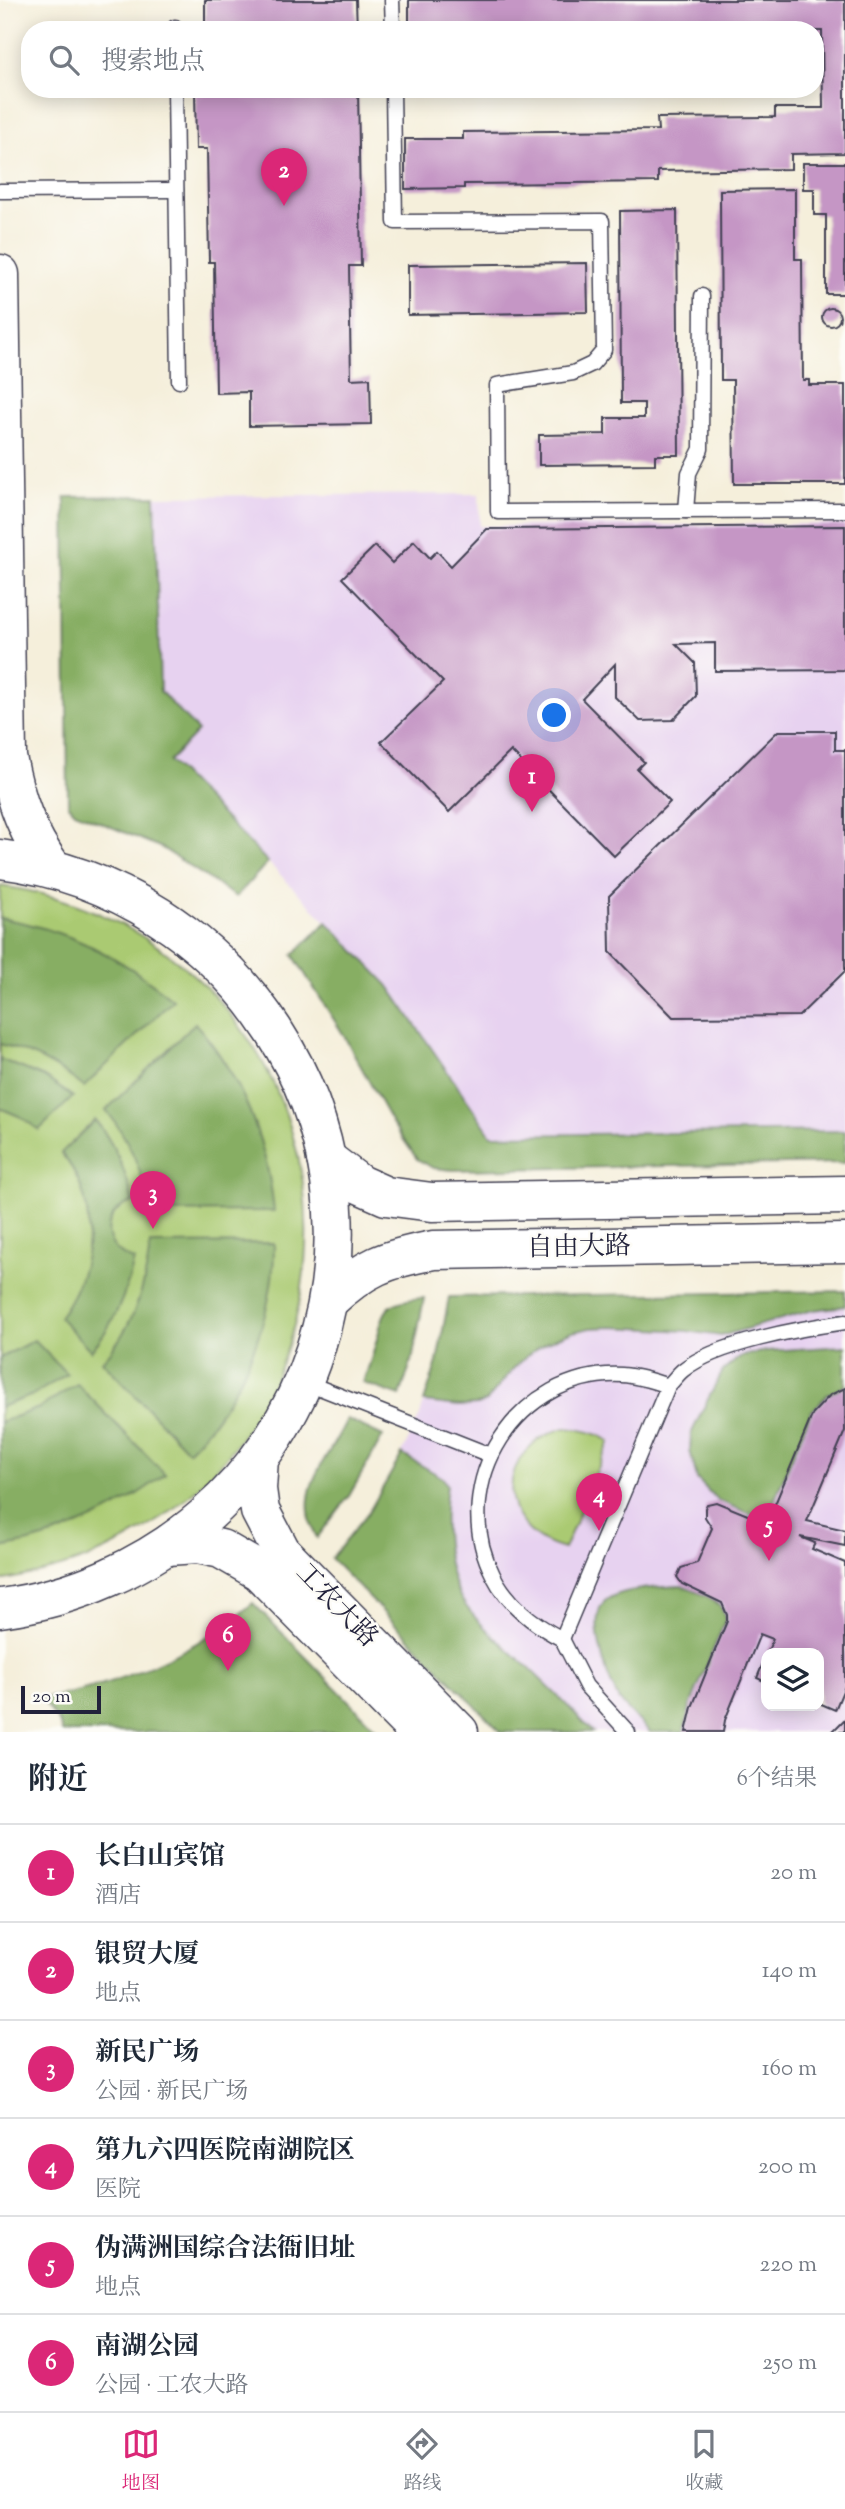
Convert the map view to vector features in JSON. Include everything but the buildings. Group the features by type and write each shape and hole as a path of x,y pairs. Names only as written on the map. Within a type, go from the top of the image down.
{"main road":[{"path":"0,274 7,757 13,790 24,823 53,869"},
{"path":"0,859 53,869 104,886 141,904 209,952 238,982 264,1014 286,1050 319,1126 333,1208 334,1249 321,1331 291,1409 259,1458 218,1505 167,1546 119,1574 43,1601 0,1608"},
{"name":"自由大路","path":"326,1159 359,1184 386,1196 432,1202 845,1195"},
{"name":"自由大路","path":"328,1300 351,1279 375,1266 434,1250 845,1243"},
{"name":"工农大路","path":"259,1458 257,1489 260,1511 281,1550 459,1732"},
{"name":"工农大路","path":"167,1546 197,1544 221,1549 259,1571 418,1732"}],"lane":[{"path":"392,0 393,21"},
{"path":"176,98 179,382"},
{"path":"393,98 395,222 602,220 604,350 593,364 573,373 497,384 498,512 845,510"},
{"path":"0,191 176,190"},
{"path":"686,511 689,473 701,449 702,296"},
{"path":"562,1639 668,1386 683,1370 702,1358 763,1338 845,1322"},
{"path":"628,1732 586,1686 562,1639 540,1628 521,1613 499,1585 484,1553 478,1530 477,1506 490,1455 514,1419 532,1403 574,1382 598,1376 622,1375 668,1386"},
{"path":"303,1382 490,1455"}],"shaded area":[{"path":"479,494 480,526 845,524 845,1131 491,1135 388,985 169,761 198,731 160,691 155,496"},
{"path":"845,1291 845,1732 501,1732 331,1559 370,1510 397,1464 420,1415 437,1362 449,1297"}],"green space":[{"path":"155,496 160,691 198,731 169,761 268,862 236,897 162,848 75,812 68,804 65,497"},
{"path":"0,886 57,898 111,919 161,949 205,986 258,1055 292,1132 306,1212 301,1294 278,1372 238,1443 180,1503 106,1550 54,1569 0,1581"},
{"path":"0,918 48,929 92,947 134,970 173,1000 84,1087 44,1061 0,1044"},
{"path":"327,922 388,985 491,1135 845,1131 845,1163 453,1170 433,1168 417,1159 392,1123 343,1034 293,955"},
{"path":"195,1023 226,1065 250,1111 271,1185 274,1211 149,1212 144,1184 135,1158 106,1110"},
{"path":"0,1059 44,1077 73,1097 39,1130 21,1117 0,1108"},
{"path":"95,1120 119,1158 133,1202 114,1214 108,1231 110,1240 123,1255 134,1260 118,1308 91,1351 59,1317 80,1278 88,1235 82,1192 74,1172 61,1153"},
{"path":"274,1243 268,1299 251,1355 224,1407 188,1451 102,1361 122,1336 136,1307 150,1244"},
{"path":"845,1291 845,1306 813,1310 721,1336 687,1331 612,1327 568,1333 529,1354 487,1401 478,1405 459,1406 424,1402 437,1362 449,1297"},
{"path":"424,1298 413,1356 400,1396 363,1383 388,1310 400,1302"},
{"path":"34,1340 67,1374 33,1395 0,1407 0,1358"},
{"path":"845,1346 845,1386 828,1394 811,1412 771,1508 761,1514 751,1514 717,1500 697,1479 690,1450 691,1434 723,1371 741,1356 766,1351"},
{"path":"77,1384 165,1474 127,1501 87,1522 45,1538 0,1548 0,1422 39,1408"},
{"path":"347,1419 383,1436 349,1496 317,1538 310,1521 310,1490"},
{"path":"565,1428 599,1435 610,1441 564,1549 541,1539 524,1525 514,1508 511,1489 515,1470 525,1452 542,1438"},
{"path":"402,1454 443,1478 447,1485 446,1547 453,1579 466,1606 593,1732 501,1732 331,1559 370,1510"},
{"path":"681,1586 716,1602 724,1613 725,1621 690,1706 684,1732 650,1732 624,1706 613,1687 598,1636 599,1612 603,1603 618,1594 640,1589"},
{"path":"253,1603 379,1732 62,1732 59,1722 41,1699 97,1686 153,1665 207,1637"}],"place":[{"name":"银贸大厦","path":"284,206"},
{"name":"长白山宾馆","path":"532,812"},
{"name":"新民广场","path":"153,1229"},
{"name":"第九六四医院南湖院区","path":"599,1531"},
{"name":"伪满洲国综合法衙旧址","path":"769,1561"},
{"name":"南湖公园","path":"228,1671"}]}
